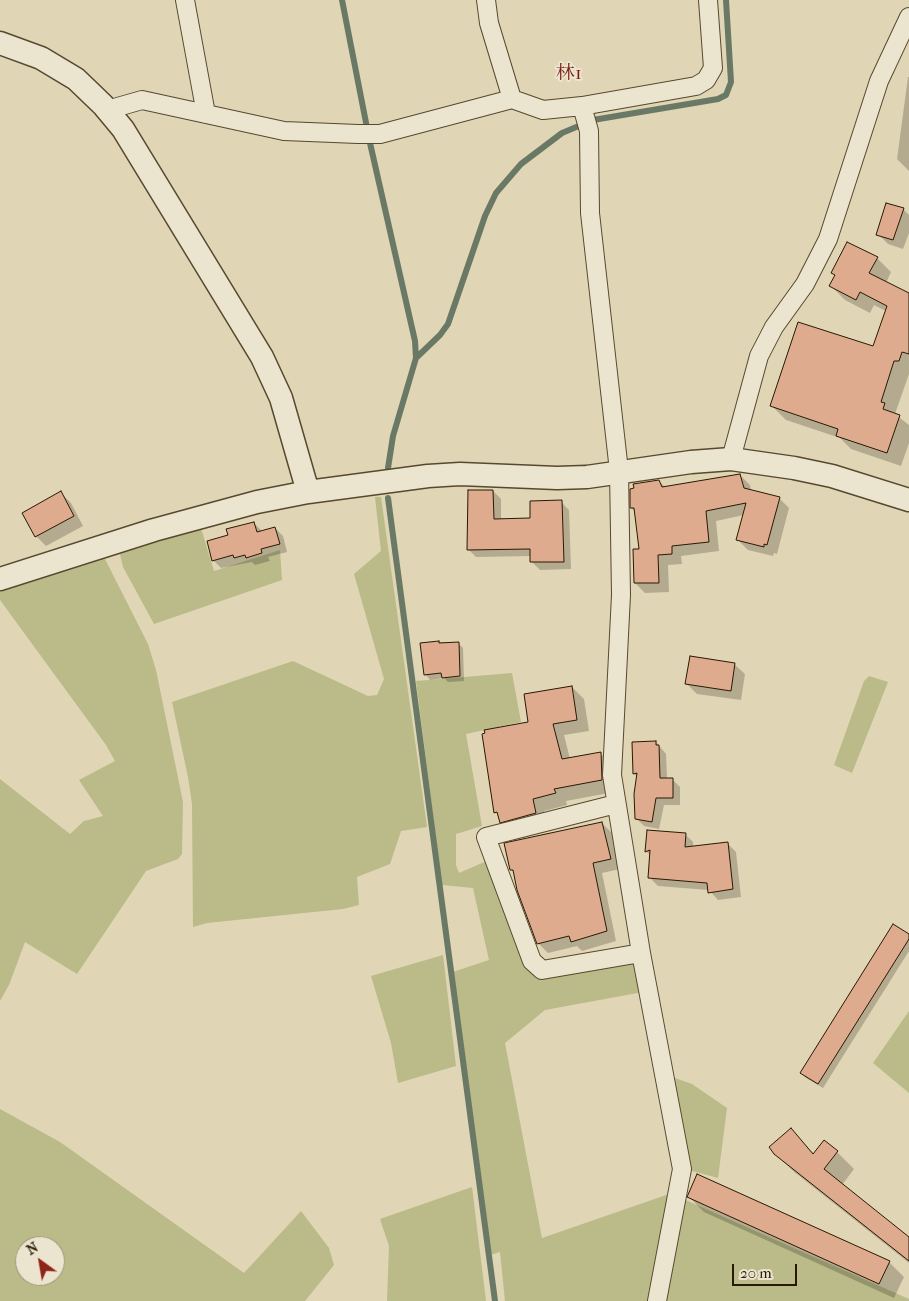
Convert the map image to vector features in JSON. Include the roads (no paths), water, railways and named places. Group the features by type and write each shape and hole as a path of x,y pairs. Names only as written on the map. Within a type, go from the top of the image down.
{"street":[{"path":"185,0 206,114"},
{"path":"486,0 489,23 512,99"},
{"path":"108,110 142,100 284,131 380,134 512,99 543,110 582,106 696,86 706,80 713,68 708,0"},
{"path":"732,459 759,356 774,327 805,284 828,239 879,82 909,17"},
{"path":"0,43 41,58 76,79 108,110 122,129 262,357 281,398 308,492"},
{"path":"582,106 589,131 590,213 619,471 621,595 612,775 641,953 682,1169 656,1301"},
{"path":"0,579 154,530 257,502 308,492 428,476 460,474 557,478 587,477 619,471 732,459 813,472 909,500"},
{"path":"616,804 486,837 532,962 542,970 641,953"}],"waterway":[{"path":"342,0 370,143 415,341 416,358 393,436 388,468"},
{"path":"416,358 440,335 448,324 485,216 496,193 521,164 562,133 593,120 718,99 726,95 731,82 726,0"},
{"path":"388,498 495,1301"}],"district":[{"name":"林1","path":"569,74"}]}
